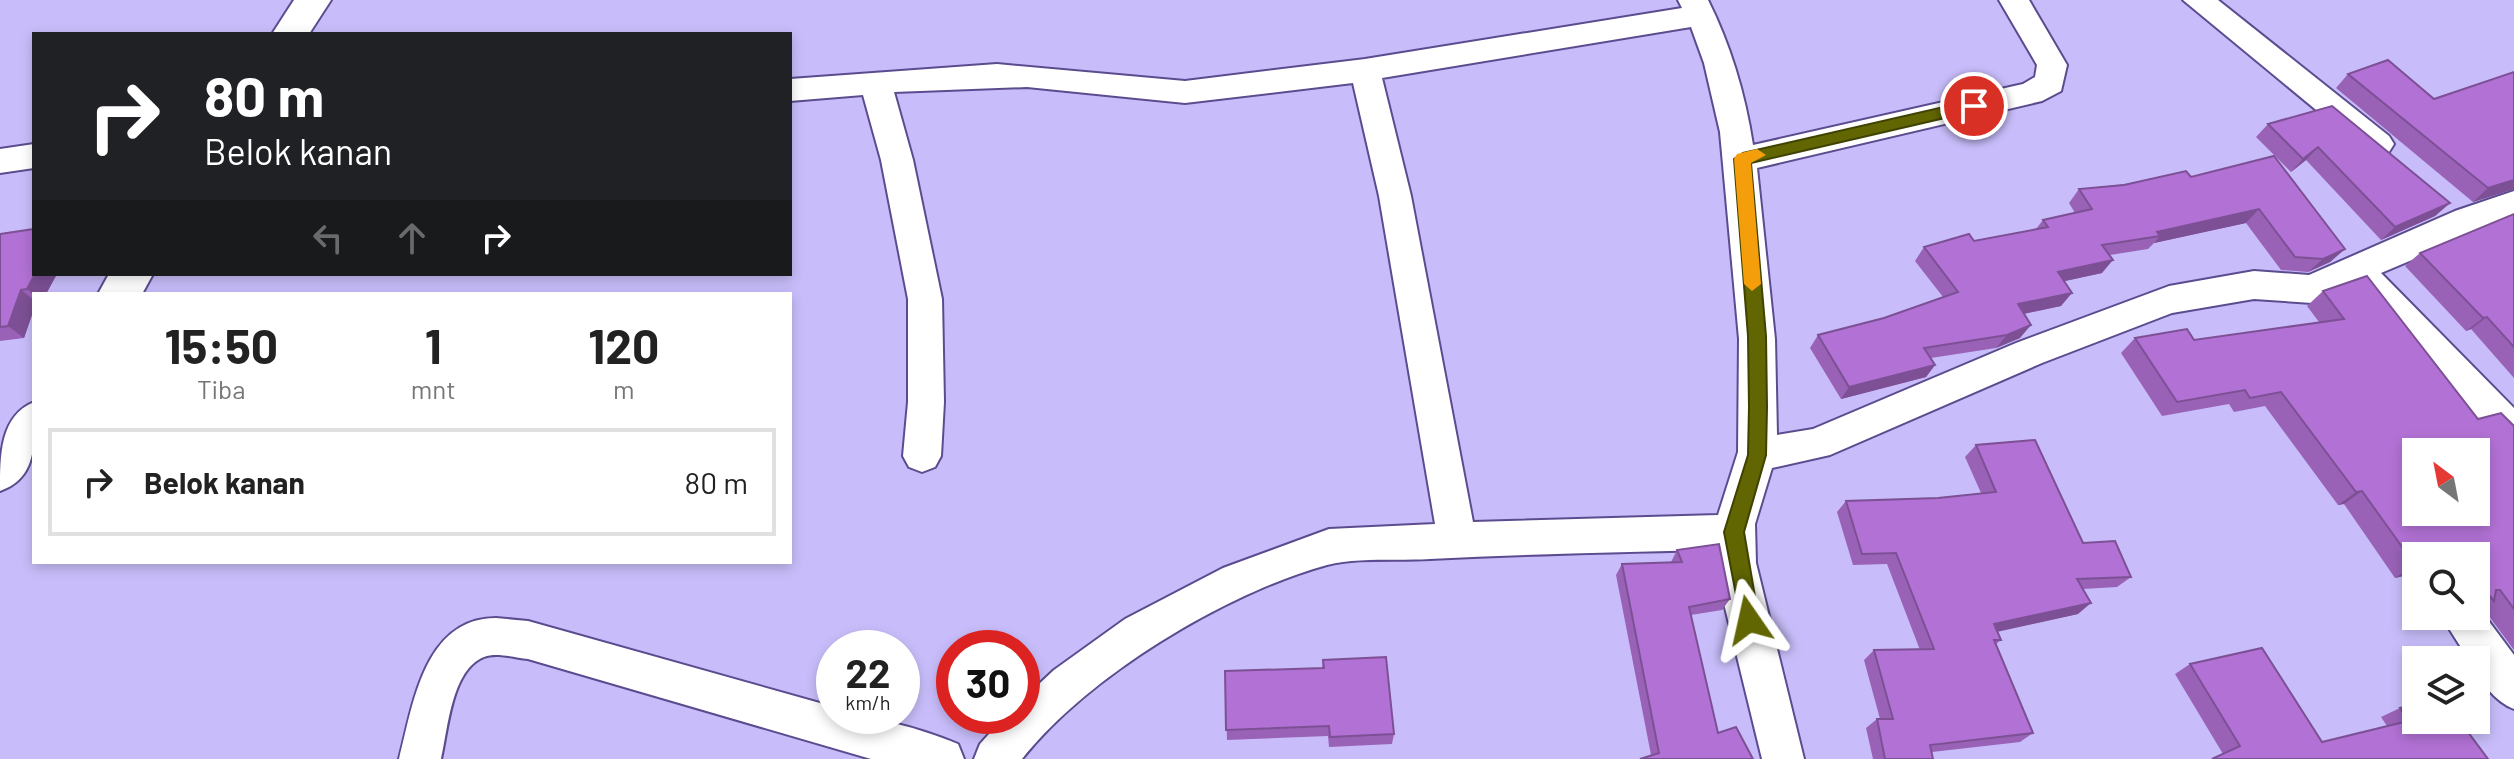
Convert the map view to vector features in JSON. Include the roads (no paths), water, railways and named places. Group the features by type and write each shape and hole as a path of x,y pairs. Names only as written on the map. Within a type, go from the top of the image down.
{"highway":[{"path":"291,32 313,0"},
{"path":"0,471 32,424"}],"street":[{"path":"1743,159 2031,93 2050,83 2052,65 2014,0"},
{"path":"2198,0 2397,160"},
{"path":"792,90 965,75 1075,79 1157,93 1365,70 1697,8 1743,159 1757,336 1757,455 1734,532 1749,620 1780,733 1783,759"},
{"path":"1365,70 1395,196 1457,540"},
{"path":"876,84 897,160 925,299 926,402 922,456"},
{"path":"0,161 32,156"},
{"path":"1757,455 1817,444 2029,353 2169,300 2198,292 2254,285 2312,289 2356,270 2456,210 2514,204"},
{"path":"2356,270 2514,432"},
{"path":"995,759 1010,740 1069,684 1127,641 1237,581 1329,547 1734,532"},
{"path":"2471,630 2514,689"},
{"path":"420,759 445,671 460,650 480,638 500,638 528,640 943,759"}]}
